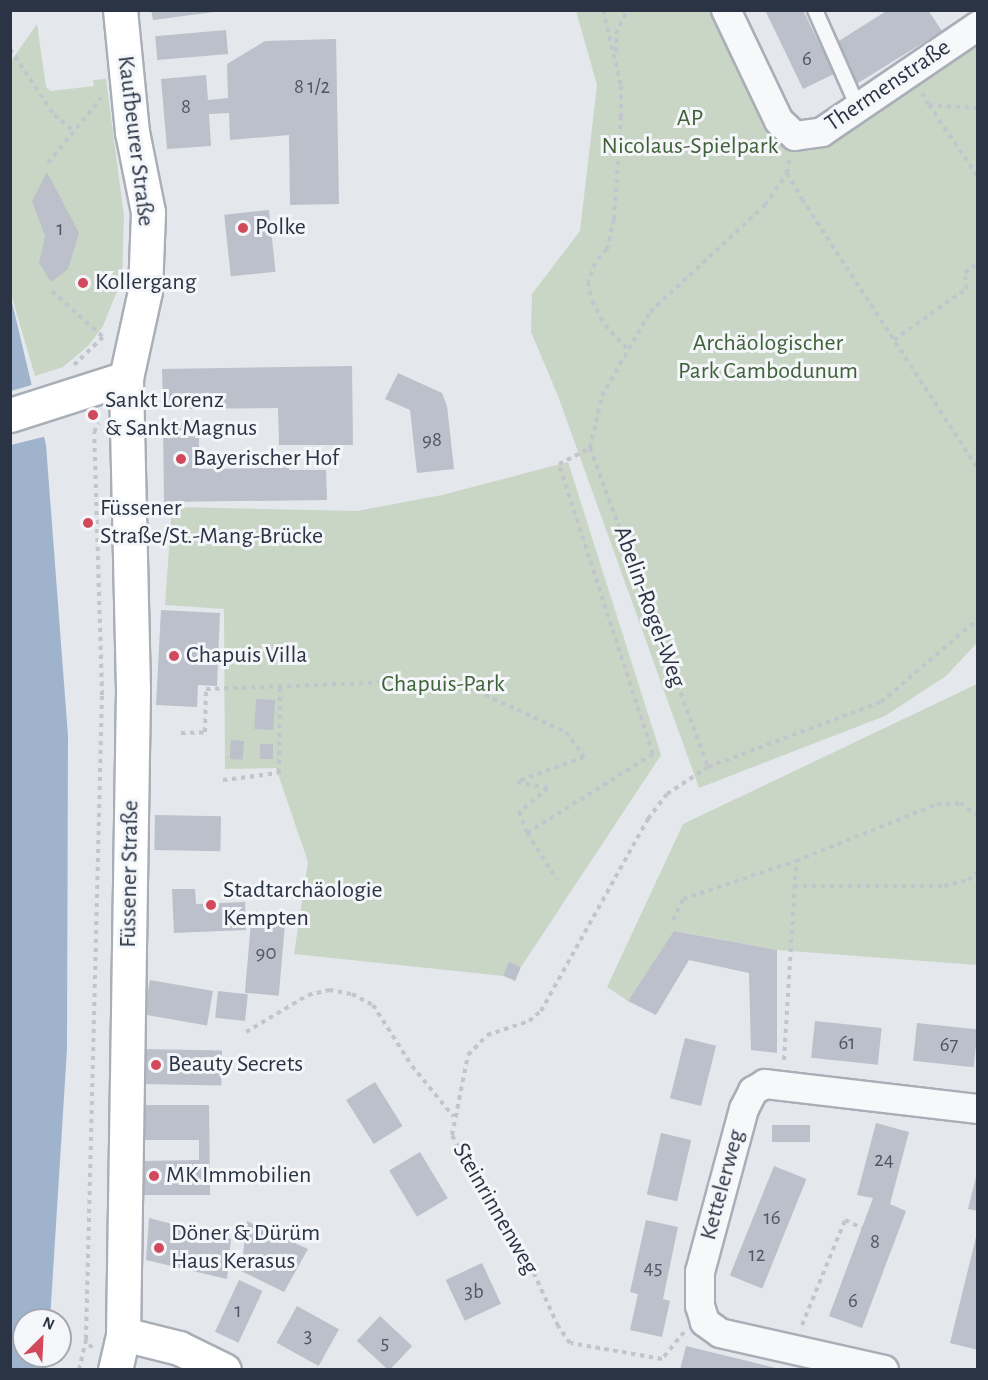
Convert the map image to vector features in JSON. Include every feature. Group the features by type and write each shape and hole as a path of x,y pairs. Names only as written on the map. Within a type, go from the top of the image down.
{"street":[{"name":"Kaufbeurer Straße","path":"120,10 132,132 148,212 146,291 126,378"},
{"path":"726,10 779,121 795,136"},
{"name":"Thermenstraße","path":"795,136 822,132 857,105 978,26"},
{"path":"28,411 126,378"},
{"name":"Füssener Straße","path":"107,1364 123,1334 133,689 126,378"},
{"name":"Kettelerweg","path":"701,1311 700,1272 744,1109 753,1092 765,1084 783,1085 978,1109"},
{"path":"701,1311 705,1322 720,1333 884,1370"},
{"path":"123,1334 179,1348 224,1370"}],"lane":[{"path":"815,10 857,105"}],"path":[{"path":"603,10 616,61"},
{"path":"627,10 616,34 621,116 614,219 607,249 595,263 588,282 592,300 605,325 628,350"},
{"path":"10,49 54,115 74,131"},
{"path":"48,163 108,90"},
{"path":"978,108 929,105 978,177"},
{"path":"527,833 653,754 559,464 590,448 602,396 650,312 765,205 787,173 795,136"},
{"path":"787,173 978,469"},
{"path":"894,340 966,290 965,273 978,263"},
{"path":"52,291 104,336"},
{"path":"79,1370 86,1339 102,695 94,432 104,414"},
{"name":"Abelin-Rogel-Weg","path":"590,448 708,767"},
{"path":"453,1117 468,1055 488,1035 529,1021 541,1011 648,819 667,794 708,767 881,702 978,619"},
{"path":"181,733 205,732 206,689 453,680 566,732 584,757 516,782 548,788 519,812 527,833 557,880"},
{"path":"224,780 279,773 280,687"},
{"path":"673,920 683,899 796,861 937,804 960,803 978,816"},
{"path":"783,1085 796,861"},
{"path":"794,886 944,886 968,880 978,872"},
{"name":"Steinrinnenweg","path":"246,1032 308,995 329,990 352,994 373,1005 412,1066 453,1117 452,1135 476,1179 519,1241 558,1326 570,1343 662,1359 701,1311"},
{"path":"792,1351 845,1220 862,1228"},
{"path":"86,1339 107,1364"}],"green space":[{"name":"Archäologischer Park Cambodunum","path":"576,11 714,11 771,131 808,151 977,39 977,643 946,676 885,716 699,788 558,396 531,332 532,294 580,231 597,85"},
{"path":"37,24 46,87 51,91 94,86 93,80 106,79 124,216 122,279 103,326 89,345 63,367 35,376 11,294 11,61"},
{"name":"Chapuis-Park","path":"568,462 661,755 521,967 509,963 504,976 294,954 308,862 276,768 225,769 224,609 165,605 172,507 357,511 442,495"},
{"path":"977,684 977,965 777,950 675,931 628,1001 607,987 683,824"}],"water":[{"path":"10,294 46,445 68,736 67,1049 51,1308 12,1308 12,1368 47,1368 46,1370 10,1369"}],"pier":[{"path":"35,384 47,436 11,445 11,391"}],"building":[{"path":"151,10 214,10 214,12 153,20"},
{"path":"765,10 803,10 834,74 803,89"},
{"path":"888,10 928,10 942,31 858,83 834,44"},
{"path":"226,30 228,54 157,60 155,36"},
{"path":"336,39 339,204 290,205 289,135 230,140 229,113 209,114 211,146 167,149 161,79 206,75 208,100 228,98 227,64 265,41"},
{"path":"47,172 79,233 68,269 51,282 39,263 45,236 32,201"},
{"path":"269,210 275,272 231,276 224,215"},
{"path":"352,366 353,445 279,445 278,408 163,409 162,369"},
{"path":"398,373 442,393 447,406 454,469 417,473 410,410 385,399"},
{"path":"163,423 199,423 199,469 270,468 270,460 289,459 289,470 326,470 327,500 164,502"},
{"path":"161,610 220,613 217,686 198,685 197,707 156,705"},
{"path":"256,699 275,700 273,730 254,729"},
{"path":"231,740 244,741 243,760 230,759"},
{"path":"260,744 273,744 273,759 260,759"},
{"path":"155,815 221,816 220,851 154,850"},
{"path":"172,889 195,889 196,904 245,902 246,930 174,933"},
{"path":"252,911 286,914 279,996 245,993"},
{"path":"674,931 777,950 777,1053 751,1050 749,973 689,960 656,1015 628,1001"},
{"path":"509,962 521,967 515,981 503,976"},
{"path":"150,980 213,991 207,1026 144,1014"},
{"path":"218,991 248,994 245,1021 215,1018"},
{"path":"815,1021 882,1028 878,1065 811,1058"},
{"path":"917,1023 978,1029 974,1067 913,1061"},
{"path":"685,1038 716,1046 701,1106 670,1098"},
{"path":"142,1049 222,1050 221,1085 141,1084"},
{"path":"375,1082 403,1126 374,1144 346,1100"},
{"path":"142,1105 209,1105 210,1195 144,1195 143,1161 199,1160 199,1140 142,1140"},
{"path":"876,1123 909,1132 890,1204 906,1211 862,1328 829,1316 873,1198 857,1195"},
{"path":"772,1125 810,1125 810,1142 772,1142"},
{"path":"661,1133 691,1140 677,1201 647,1194"},
{"path":"420,1152 448,1198 417,1217 389,1171"},
{"path":"774,1166 806,1179 762,1289 730,1275"},
{"path":"978,1173 978,1211 968,1209"},
{"path":"149,1218 231,1239 227,1279 146,1260"},
{"path":"646,1220 678,1227 663,1299 670,1301 662,1337 630,1330 638,1294 630,1292"},
{"path":"247,1221 308,1249 284,1292 241,1271"},
{"path":"978,1233 978,1350 950,1343"},
{"path":"482,1263 501,1304 465,1321 446,1280"},
{"path":"239,1280 263,1291 238,1343 215,1332"},
{"path":"297,1306 339,1329 319,1366 277,1343"},
{"path":"380,1316 412,1346 388,1370 357,1341"},
{"path":"686,1346 776,1368 776,1370 680,1370"}],"place":[{"name":"Polke","path":"243,228"},
{"name":"Kollergang","path":"83,283"},
{"name":"Sankt Lorenz & Sankt Magnus","path":"93,415"},
{"name":"Bayerischer Hof","path":"181,459"},
{"name":"Füssener Straße/St.-Mang-Brücke","path":"88,523"},
{"name":"Chapuis Villa","path":"174,656"},
{"name":"Stadtarchäologie Kempten","path":"211,905"},
{"name":"Beauty Secrets","path":"156,1065"},
{"name":"MK Immobilien","path":"154,1176"},
{"name":"Döner & Dürüm Haus Kerasus","path":"159,1248"}],"park label":[{"name":"AP Nicolaus-Spielpark","path":"690,133"}]}
